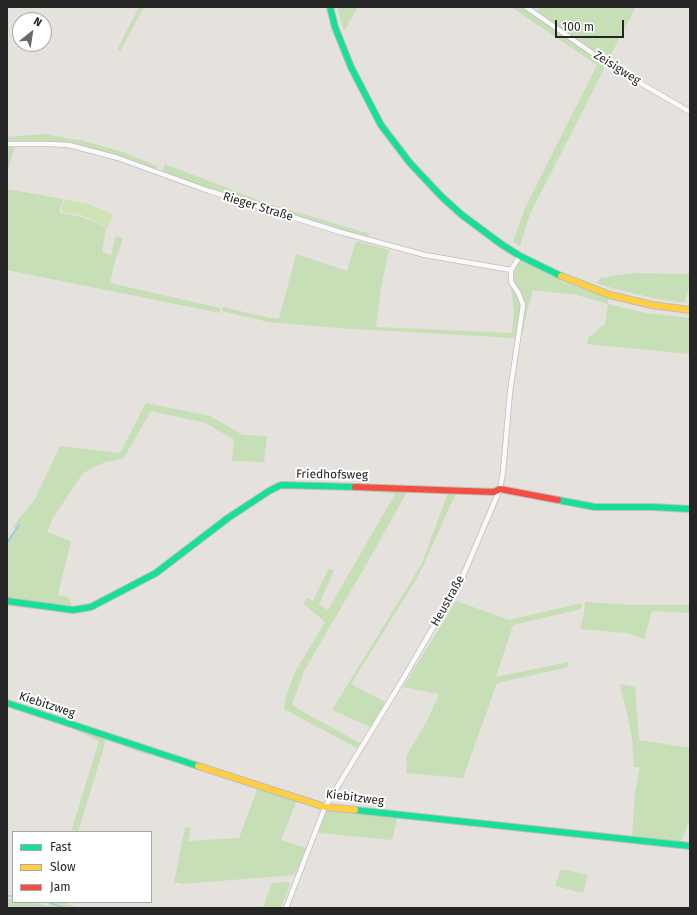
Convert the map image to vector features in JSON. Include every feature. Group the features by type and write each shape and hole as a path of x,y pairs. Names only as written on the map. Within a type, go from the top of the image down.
{"street":[{"path":"330,7 335,27 351,67 381,125 410,163 437,192 462,215 520,256 565,278 610,295 652,305 690,310"},
{"name":"Zeisigweg","path":"526,7 608,64 690,112"},
{"name":"Rieger Straße","path":"7,144 69,145 118,158 209,191 340,232 425,255 511,270"},
{"path":"511,270 520,256"},
{"name":"Heustraße","path":"286,908 325,807 403,679 462,578 500,489 503,472 510,392 523,305 519,294 511,282 511,270"},
{"name":"Friedhofsweg","path":"7,601 73,610 91,607 156,573 228,518 280,485 494,492 500,489 595,507 654,507 690,509"},
{"name":"Kiebitzweg","path":"7,703 325,807 690,846"}],"green space":[{"path":"139,7 144,7 120,51 117,50"},
{"path":"337,7 358,7 344,31"},
{"path":"511,7 523,7 599,59 603,64 604,69 530,214 520,246 513,242 525,208 597,65"},
{"path":"539,7 636,7 608,60 537,12"},
{"path":"44,134 84,141 123,152 157,166 155,169 122,156 70,143 50,141 7,142 7,137"},
{"path":"15,146 7,173 7,147"},
{"path":"165,164 263,202 370,234 368,237 341,230 210,189 162,171"},
{"path":"7,189 63,199 59,213 82,217 106,228 102,252 111,255 116,236 123,238 110,283 220,308 220,313 7,270"},
{"path":"64,199 89,204 113,215 107,228 82,215 61,212"},
{"path":"356,241 389,250 381,288 376,327 512,333 514,311 509,272 514,270 520,260 563,282 608,298 608,304 577,295 533,290 523,332 518,333 517,338 337,328 268,322 222,311 223,307 279,319 296,254 347,271"},
{"path":"633,273 690,274 690,285 684,303 653,298 596,283 600,278"},
{"path":"608,304 646,313 690,318 690,354 587,344 588,338 605,324"},
{"path":"146,403 210,416 243,435 267,436 264,462 232,461 234,440 206,423 151,411 123,459 105,462 83,473 53,518 47,532 71,541 58,595 68,597 73,607 7,598 7,540 15,529 13,526 34,501 60,446 120,453"},
{"path":"364,488 408,490 304,671 293,702 293,705 298,709 360,743 357,748 284,709 285,699 295,672 325,622 303,603 307,598 313,601 328,569 334,571 319,604 328,610 395,494 364,491"},
{"path":"448,493 456,493 423,566 351,684 385,702 371,727 332,710 421,565"},
{"path":"456,601 509,620 582,603 581,609 513,625 496,677 569,662 568,667 497,683 463,778 406,773 407,755 429,717 439,694 403,687"},
{"path":"7,602 74,611 73,613 7,606"},
{"path":"585,602 632,605 690,605 689,613 652,611 644,639 627,633 580,629"},
{"path":"620,684 635,687 639,740 690,748 690,819 681,842 632,837 635,792 640,767 634,767 632,737"},
{"path":"79,728 149,751 148,755 106,740 78,831 71,831 99,741 77,731"},
{"path":"258,787 297,800 281,840 306,848 295,875 181,884 174,883 185,827 191,828 188,841 239,838"},
{"path":"330,810 398,816 392,840 317,832 325,812"},
{"path":"561,869 588,875 583,893 555,886"},
{"path":"288,882 290,884 281,908 263,908 272,883"},
{"path":"7,898 12,899 12,903 37,903 48,906 49,903 66,903 78,908 7,908"}],"waterway":[{"path":"7,543 19,525"},
{"path":"7,896 12,896"},
{"path":"50,903 65,908"}],"traffic: fast":[{"path":"330,7 335,27 351,67 381,125 410,163 442,197 462,215 520,256 561,276"},
{"path":"7,601 73,610 91,607 156,573 228,518 269,491 281,485 355,487"},
{"path":"558,500 595,507 653,507 690,509"},
{"path":"7,703 198,766"},
{"path":"355,810 690,846"}],"traffic: slow":[{"path":"561,276 610,295 652,305 690,310"},
{"path":"198,766 325,807 355,810"}],"traffic: jam":[{"path":"355,487 494,492 500,489 558,500"}]}
